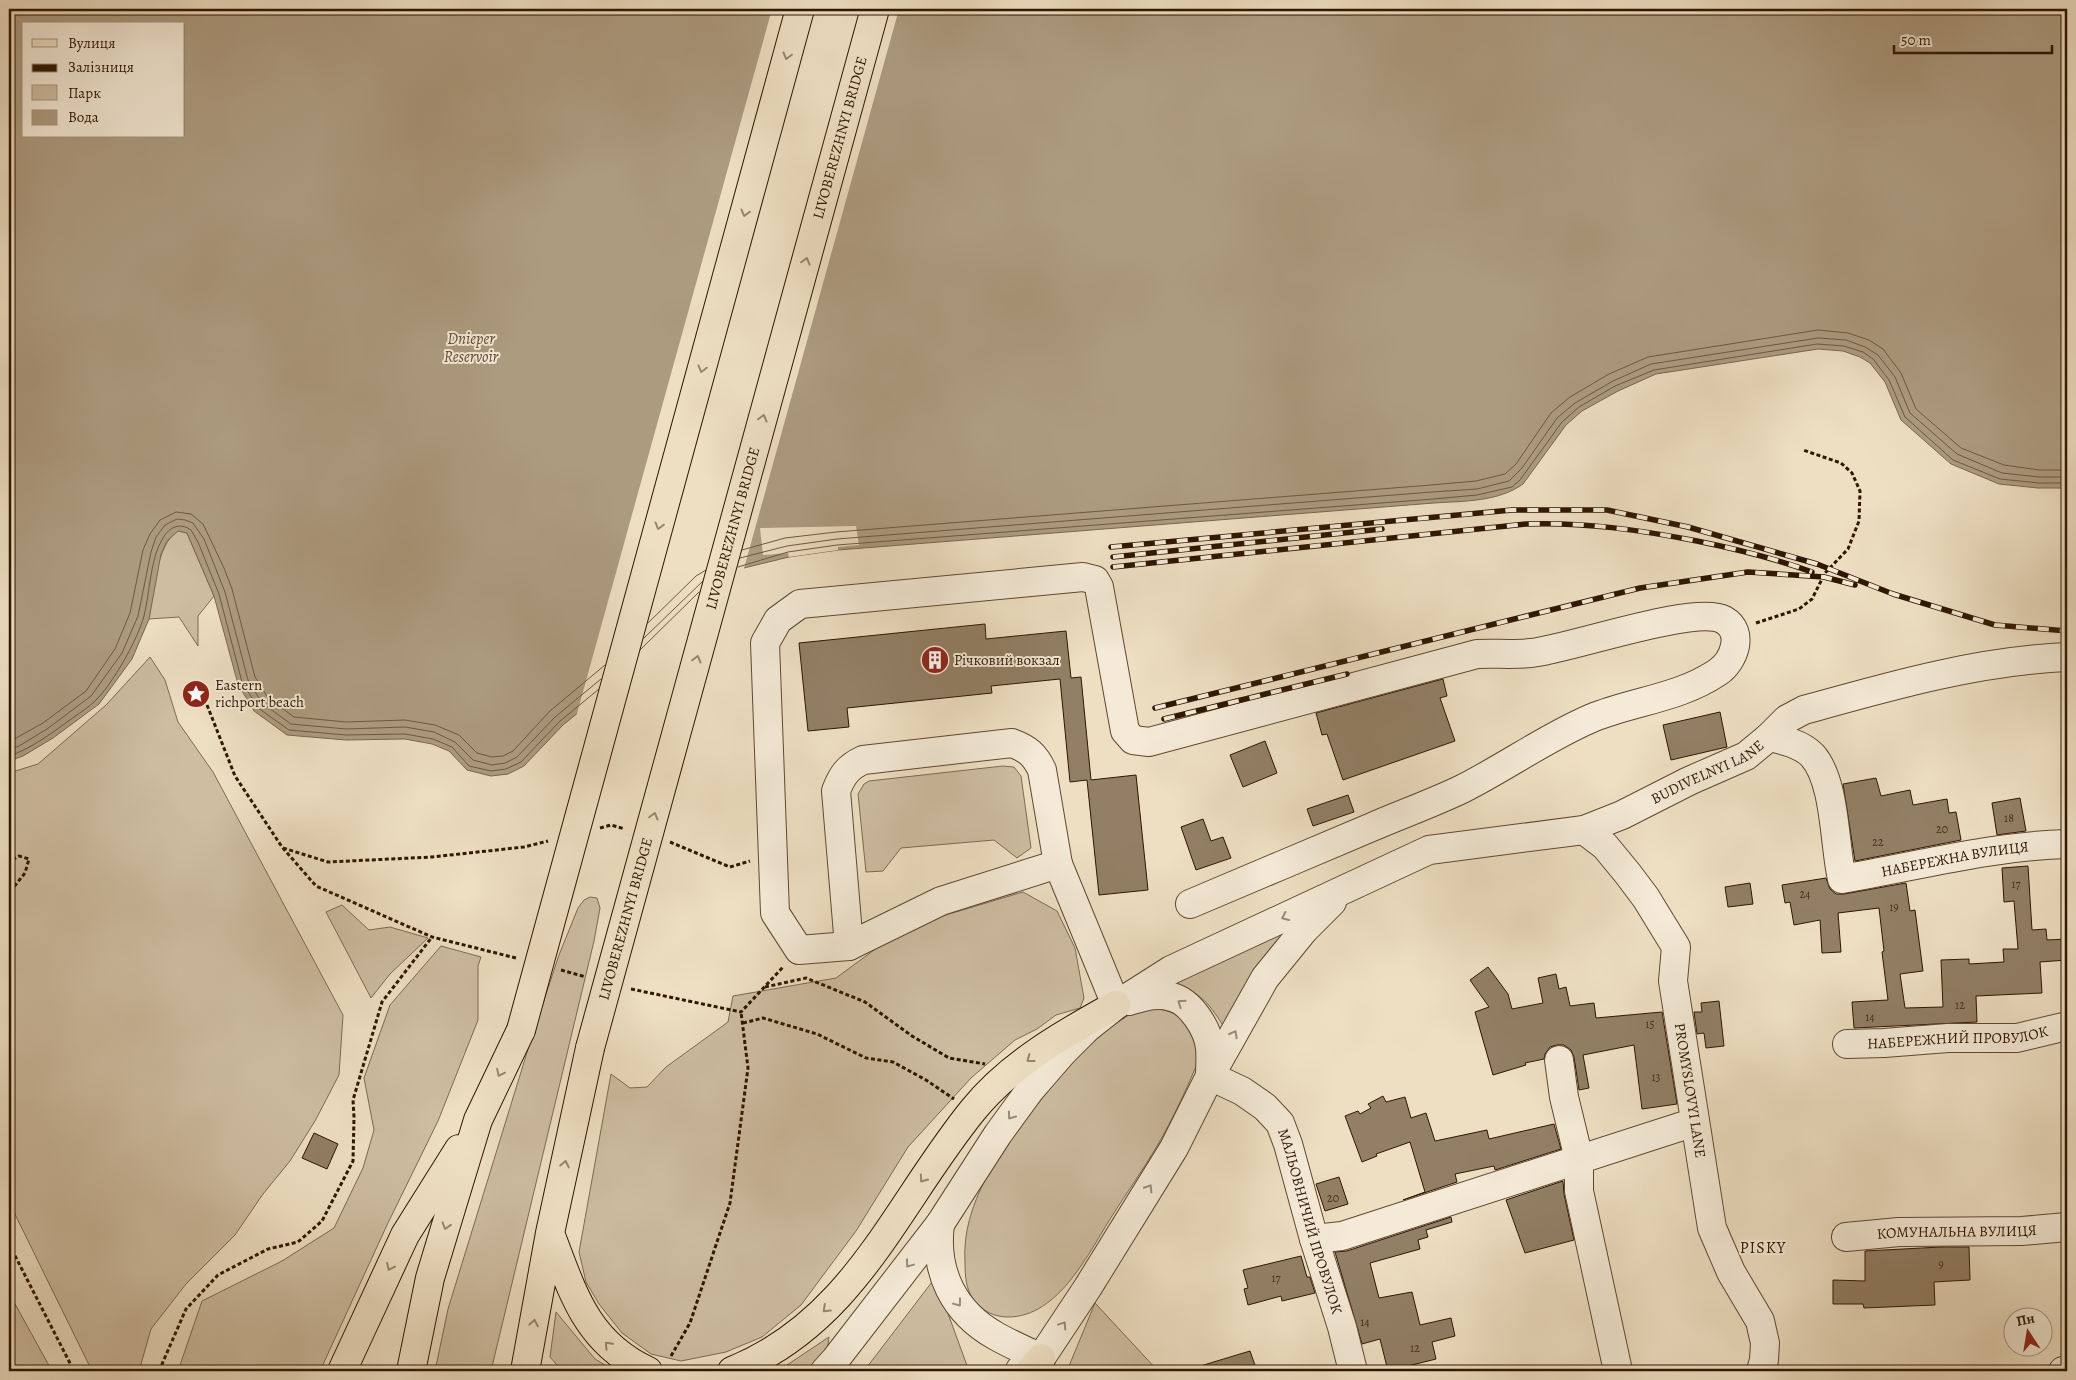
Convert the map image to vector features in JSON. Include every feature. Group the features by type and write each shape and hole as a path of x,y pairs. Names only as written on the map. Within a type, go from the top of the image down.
{"main road":[{"path":"342,1371 405,1235 478,1120 521,1030 800,9"},
{"name":"LIVOBEREZHNYI BRIDGE","path":"525,1371 550,1233 590,1048 876,9"},
{"path":"732,1371 774,1352 806,1328 840,1296 870,1258 973,1110 1002,1080 1062,1034 1116,1005"},
{"path":"411,1371 430,1278 478,1120"},
{"path":"550,1233 582,1311 598,1334 616,1353 648,1371"}],"street":[{"path":"1058,864 941,901 849,946 799,950 775,913 765,644 778,620 800,604 1083,577 1095,580 1099,587 1125,731 1133,740 1149,742 1477,654 1531,653 1684,618 1707,616 1723,620 1734,630 1737,640 1731,656 1720,671 1688,689 1593,718 1531,749 1462,789 1190,904"},
{"name":"BUDIVELNYI LANE","path":"825,1371 940,1224 998,1134 1030,1090 1062,1052 1087,1028 1116,1005 1171,970 1429,850 1584,830 1622,815 1746,756 1787,719 1804,710 1913,680 1991,665 2067,657"},
{"name":"НАБЕРЕЖНА ВУЛИЦЯ","path":"1769,737 1800,747 1811,754 1819,765 1825,778 1831,801 1837,855 1842,879 1988,850 2027,845 2067,844"},
{"path":"849,946 836,790 841,777 850,766 863,760 1001,744 1012,743 1026,748 1036,758 1042,770 1058,864 1116,1005 1148,995 1173,997 1193,1010 1206,1032 1210,1049 1210,1076"},
{"name":"PROMYSLOVYI LANE","path":"1584,830 1605,846 1628,874 1646,898 1676,947 1673,982 1712,1228 1731,1272 1760,1321 1765,1343 1764,1360 1760,1371"},
{"path":"1018,1371 1036,1367 1088,1287 1174,1148 1210,1076 1265,978 1304,930 1345,889"},
{"name":"НАБЕРЕЖНИЙ ПРОВУЛОК","path":"1847,1044 1948,1038 2017,1038 2067,1026"},
{"path":"1560,1060 1564,1097 1579,1159 1579,1192 1618,1371"},
{"name":"МАЛЬОВНИЧИЙ ПРОВУЛОК","path":"1210,1076 1242,1091 1265,1107 1280,1123 1288,1144 1314,1239 1342,1327 1353,1371"},
{"path":"1314,1239 1342,1236 1695,1122"},
{"path":"940,1224 938,1244 941,1266 951,1293 968,1316 1036,1367"},
{"name":"КОМУНАЛЬНА ВУЛИЦЯ","path":"1846,1237 1899,1232 2022,1231 2067,1227"}],"path":[{"path":"1734,630 1799,610 1812,599 1825,573 1848,549 1859,521 1860,491 1852,473 1841,463 1803,450"},
{"path":"207,706 235,776 282,847 316,886 432,938 525,960"},
{"path":"591,830 611,825 628,830"},
{"path":"282,847 328,862 432,857 524,847 553,840"},
{"path":"662,840 730,868 772,854"},
{"path":"9,865 12,860 19,856 29,859 25,873 9,893"},
{"path":"159,1371 186,1310 218,1275 268,1249 298,1242 322,1221 353,1161 353,1100 382,1002 432,938"},
{"path":"671,1356 690,1323 730,1203 748,1068 741,1012 799,950"},
{"path":"554,968 592,978"},
{"path":"764,988 806,978 865,1002 912,1036 949,1058 986,1064"},
{"path":"630,988 741,1012"},
{"path":"742,1022 762,1018 817,1034 866,1058 893,1062 926,1080 958,1102"},
{"path":"9,1244 74,1371"}],"green space":[{"path":"178,531 187,533 214,596 198,616 198,646 179,617 149,619 160,558 171,538"},
{"path":"150,657 165,680 178,722 213,772 343,1015 339,1075 315,1121 290,1161 263,1194 235,1235 186,1284 151,1329 139,1371 92,1371 9,1202 9,773 38,764 106,705"},
{"path":"1003,766 1014,767 1021,776 1031,848 1017,858 994,840 901,848 883,871 866,872 858,794 864,784 869,781"},
{"path":"1023,892 1057,911 1075,948 1084,998 1080,1008 1056,1015 1037,1029 1015,1040 971,1078 908,1147 856,1231 801,1305 762,1337 726,1352 681,1361 651,1354 622,1333 599,1304 586,1282 579,1252 611,1074 630,1088 647,1087 666,1067 728,1022 733,996 836,978 889,939 922,922"},
{"path":"590,897 597,898 600,908 594,941 491,1371 435,1371 448,1309 533,1033 559,955 578,908 584,900"},
{"path":"342,905 369,930 390,927 428,938 390,974 371,998 326,912"},
{"path":"1294,922 1225,1029 1204,1000 1191,990 1173,982"},
{"path":"441,946 481,957 478,966 478,1020 438,1121 387,1225 320,1371 178,1371 202,1301 282,1261 334,1228 363,1168 374,1130 364,1078 390,1005"},
{"path":"1141,1008 1175,1014 1187,1026 1200,1057 1175,1113 1152,1155 1082,1264 1057,1295 1043,1306 1026,1314 1008,1317 998,1316 989,1312 980,1307 973,1299 966,1282 965,1268 965,1241 969,1219 986,1178 1023,1122 1071,1064 1097,1039 1125,1017"},
{"path":"935,1278 969,1371 864,1371"},
{"path":"9,1293 52,1371 9,1371"},
{"path":"1095,1303 1158,1371 1067,1371"},
{"path":"556,1312 595,1359 615,1371 556,1371 557,1365 550,1357"},
{"path":"829,1337 827,1351 814,1371 778,1371"}],"water":[{"name":"Dnieper Reservoir","path":"9,9 2067,9 2067,488 2038,488 1999,484 1951,464 1901,420 1885,382 1870,363 1843,351 1818,349 1656,374 1618,391 1582,411 1566,425 1523,484 1503,494 1480,500 838,550 789,557 744,568 710,589 611,686 563,725 524,766 508,774 491,776 467,770 449,751 432,744 405,739 346,740 287,735 254,711 238,684 214,596 187,533 178,531 167,541 161,554 149,619 132,659 99,704 53,738 23,756 9,761"}],"pier":[{"path":"772,9 899,9 743,572 711,591 612,687 576,717"},
{"path":"856,526 859,545 838,547 838,550 789,557 788,553 763,555 760,528"}],"building":[{"name":"Річковий вокзал","path":"985,624 986,639 1066,631 1071,678 1081,677 1091,780 1136,775 1148,890 1099,895 1087,780 1070,782 1060,679 991,686 992,693 847,708 849,727 808,731 799,643"},
{"path":"1443,679 1447,696 1440,698 1455,741 1343,780 1327,734 1322,735 1316,713"},
{"path":"1720,712 1727,747 1671,760 1663,725"},
{"path":"1265,741 1277,773 1243,787 1230,755"},
{"path":"1876,778 1881,796 1910,790 1913,805 1947,799 1949,813 1956,812 1961,840 1855,861 1843,784"},
{"path":"1348,795 1354,812 1313,826 1307,809"},
{"path":"2020,798 2026,831 1997,835 1992,803"},
{"path":"1203,819 1211,841 1223,837 1231,858 1196,870 1181,827"},
{"path":"2028,866 2032,930 2046,929 2047,940 2067,939 2067,960 2040,962 2042,993 1976,996 1977,1022 1854,1028 1852,1002 1888,1000 1879,908 1838,913 1841,952 1822,953 1820,920 1794,925 1790,902 1785,903 1782,885 1826,878 1830,889 1836,894 1844,894 1906,883 1910,911 1915,910 1923,971 1900,974 1905,1008 1943,1007 1941,960 1969,959 1969,964 2004,962 2003,949 2018,949 2014,901 2004,902 2002,868"},
{"path":"1750,883 1753,904 1728,907 1725,887"},
{"path":"1488,967 1508,994 1512,1009 1543,1003 1538,978 1556,974 1559,989 1566,987 1570,1006 1594,1003 1596,1018 1662,1012 1677,1104 1642,1109 1634,1045 1583,1055 1589,1088 1579,1090 1574,1057 1571,1050 1564,1045 1550,1047 1544,1059 1525,1063 1526,1065 1493,1075 1475,1012 1489,1007 1470,980"},
{"path":"1719,1001 1724,1046 1706,1048 1704,1033 1697,1034 1694,1012 1702,1012 1701,1003"},
{"path":"1383,1096 1386,1102 1405,1097 1411,1118 1426,1113 1435,1141 1487,1130 1489,1139 1554,1124 1561,1149 1495,1170 1494,1166 1455,1174 1457,1182 1403,1200 1425,1192 1410,1142 1376,1154 1377,1156 1362,1162 1345,1116 1358,1111 1360,1114 1371,1108 1368,1104"},
{"path":"314,1133 338,1144 327,1169 302,1158"},
{"path":"1339,1177 1348,1204 1325,1211 1316,1184"},
{"path":"1563,1181 1574,1240 1525,1253 1506,1200"},
{"path":"1451,1217 1452,1222 1426,1230 1428,1237 1418,1240 1420,1249 1370,1263 1379,1298 1412,1292 1420,1325 1451,1318 1455,1336 1432,1342 1436,1359 1388,1371 1380,1339 1362,1344 1335,1252 1347,1251"},
{"path":"1969,1247 1970,1280 1934,1282 1935,1305 1864,1308 1863,1304 1833,1304 1833,1280 1865,1281 1865,1251"},
{"path":"1301,1256 1307,1277 1310,1277 1315,1293 1282,1301 1281,1296 1248,1305 1244,1289 1248,1288 1243,1270"},
{"path":"1250,1351 1257,1371 1198,1371 1197,1367"}],"railway":[{"path":"1111,547 1512,510 1607,510 1688,527 1817,564 1893,594 1995,625 2067,631"},
{"path":"1113,567 1526,524 1569,524 1633,530 1712,544 1755,554 1812,572"},
{"path":"1113,557 1382,529"},
{"path":"1155,708 1640,588 1748,572 1824,577 1855,585"},
{"path":"1164,719 1347,674"}],"place":[{"name":"Річковий вокзал","path":"935,660"},
{"name":"Eastern richport beach","path":"196,694"}],"district":[{"name":"PISKY","path":"1763,1248"}]}
